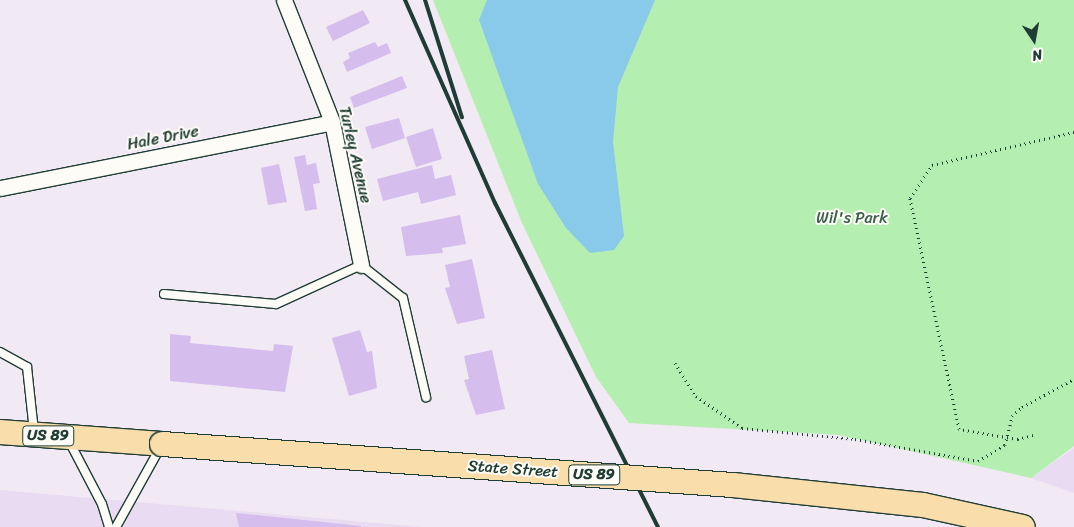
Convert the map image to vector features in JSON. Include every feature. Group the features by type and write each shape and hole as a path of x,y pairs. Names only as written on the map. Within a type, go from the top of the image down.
{"main road":[{"name":"State Street","path":"0,432 733,485 923,505 1023,527"}],"street":[{"name":"Turley Avenue","path":"284,0 332,122 361,265"},
{"name":"Hale Drive","path":"0,188 332,122"}],"lane":[{"path":"164,294 276,304 361,265 403,298 426,397"},
{"path":"0,352 26,367 35,435"},
{"path":"67,437 102,504 109,527"},
{"path":"116,527 162,444"}],"path":[{"path":"1033,435 1007,437 959,429 953,415 910,198 932,165 1074,132"},
{"path":"675,363 696,396 742,428 855,439 978,461 1005,445 1012,416 1022,407 1074,378"}],"shaded area":[{"path":"1074,448 1074,493 1031,478"},
{"path":"0,490 422,527 0,527"}],"green space":[{"name":"Wil's Park","path":"433,0 1074,0 1074,446 1031,478 839,435 629,423 596,377 522,223"}],"water":[{"path":"487,0 655,0 618,87 613,142 624,236 614,250 590,253 566,228 538,184 479,20"}],"building":[{"path":"363,10 370,23 333,41 326,27"},
{"path":"375,42 378,47 387,43 391,53 347,72 343,62 350,58 348,53"},
{"path":"402,76 407,88 354,108 350,97"},
{"path":"399,118 405,138 372,149 365,127"},
{"path":"433,128 442,159 416,167 406,137"},
{"path":"305,155 307,165 316,163 320,183 313,184 317,209 305,211 294,157"},
{"path":"279,164 287,202 268,205 261,168"},
{"path":"432,165 435,179 451,175 456,195 421,204 418,192 383,201 377,179"},
{"path":"460,215 466,244 442,248 443,253 406,256 401,227"},
{"path":"472,259 485,318 457,324 445,288 450,287 445,265"},
{"path":"360,330 367,352 372,351 377,388 349,396 332,338"},
{"path":"170,334 191,336 190,343 273,351 274,344 293,346 285,392 170,381"},
{"path":"492,350 505,409 476,415 464,380 469,379 464,356"},
{"path":"236,513 361,526 361,527 239,527"}],"railway":[{"path":"405,0 495,203 658,527"},
{"path":"425,0 462,117"}]}
